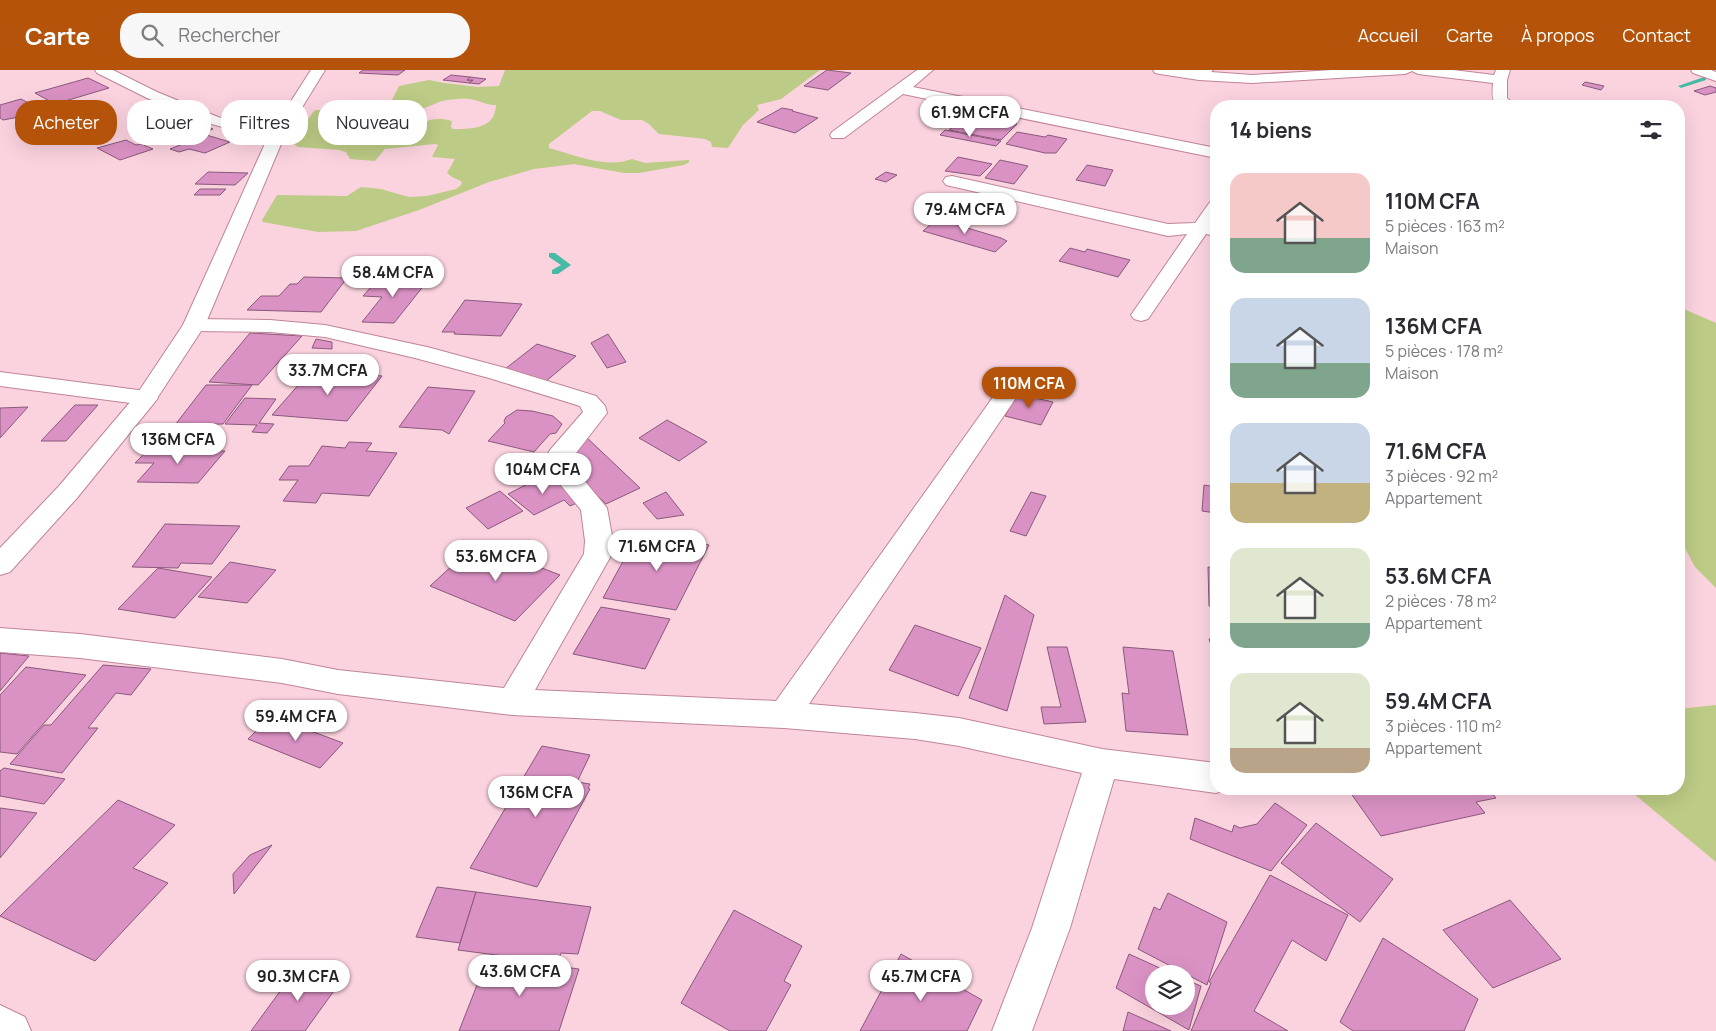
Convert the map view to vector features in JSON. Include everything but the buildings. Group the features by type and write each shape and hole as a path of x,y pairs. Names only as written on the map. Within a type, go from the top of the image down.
{"street":[{"path":"102,70 152,95 221,122"},
{"path":"298,100 318,70"},
{"path":"838,135 926,70"},
{"path":"1160,70 1252,79 1405,70"},
{"path":"1418,70 1501,75 1500,100"},
{"path":"1698,70 1716,77"},
{"path":"902,89 1210,152"},
{"path":"0,564 68,492 146,398 194,325 273,145"},
{"path":"952,181 1168,230 1210,229"},
{"path":"1141,315 1210,229"},
{"path":"194,325 270,326 325,331 418,352 497,373 588,401 593,406 595,414 558,456 556,463 594,508 599,541 598,554 512,702"},
{"path":"784,715 1019,377"},
{"path":"0,380 146,398"},
{"path":"0,640 90,647 282,671 338,682 512,702 784,715 959,732 1102,763 1210,777"},
{"path":"1012,1031 1051,928 1102,763"},
{"path":"0,1024 11,1031"}],"green space":[{"path":"505,70 820,70 781,99 757,105 759,110 743,125 728,148 712,147 711,142 705,139 659,134 642,120 621,120 600,111 592,111 549,144 549,148 601,162 622,162 632,159 645,163 689,160 684,165 639,173 624,173 574,164 534,169 489,182 419,210 356,231 318,232 263,222 262,220 277,195 347,196 361,187 381,189 409,197 427,196 456,189 462,184 461,181 447,173 455,159 432,157 438,145 427,145 427,121 442,119 452,121 451,127 453,129 475,128 492,119 496,105 470,99 455,99 442,101 427,107 427,100 392,100 399,86 429,80 478,87 499,86"},
{"path":"318,110 318,145 425,145 385,149 375,161 350,159 346,152 339,150 298,147 295,145 308,145 308,120"},
{"path":"1685,310 1716,323 1716,588 1695,567 1685,548"},
{"path":"1716,705 1716,862 1635,795 1685,795 1685,708"}],"waterway":[{"path":"1681,86 1704,79"},
{"path":"552,255 567,265 555,272"}]}
